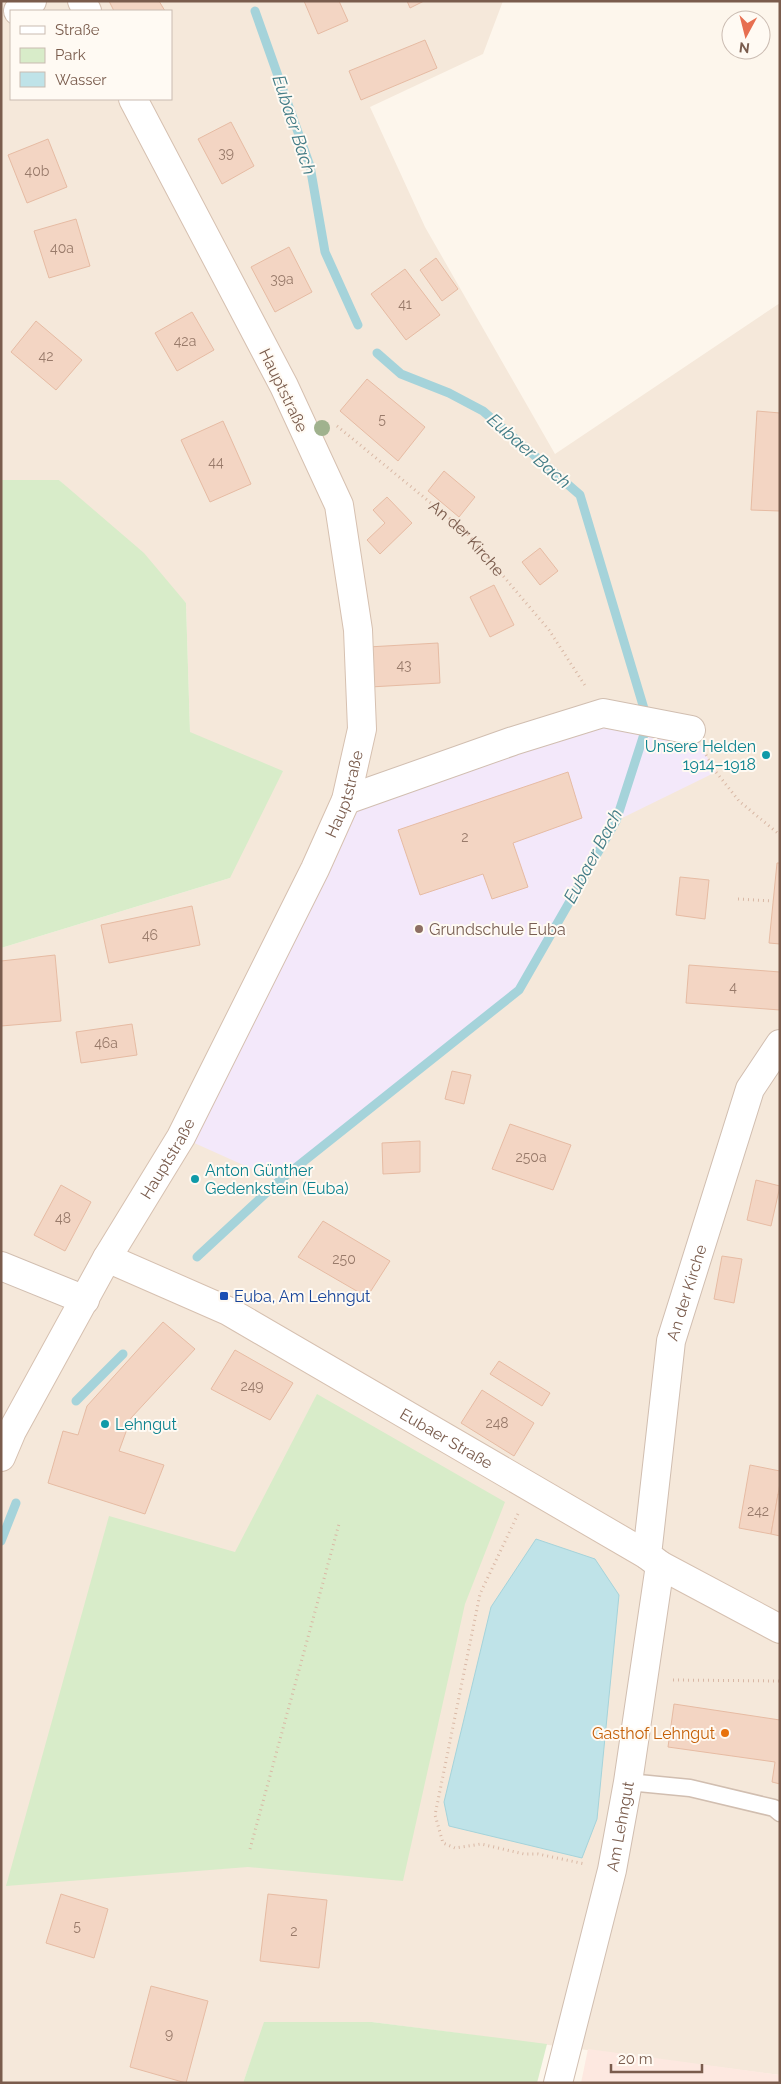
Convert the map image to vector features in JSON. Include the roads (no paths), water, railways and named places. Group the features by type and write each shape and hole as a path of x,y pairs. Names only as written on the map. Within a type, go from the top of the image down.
{"street":[{"path":"19,10 32,1"},
{"name":"Hauptstraße","path":"1,1457 15,1425 107,1258 181,1137 315,868 346,800 362,729 358,630 339,505 293,406 134,100"},
{"path":"346,800 513,741 602,713 691,730"},
{"name":"An der Kirche","path":"654,1560 671,1341 750,1089 780,1044"},
{"name":"Eubaer Straße","path":"107,1258 228,1311 654,1560 780,1629"},
{"path":"1,1266 85,1300"},
{"name":"Am Lehngut","path":"558,2083 612,1870 628,1782 643,1680 654,1560"}],"lane":[{"path":"628,1782 690,1788 774,1808 780,1813"}],"water":[{"path":"536,1539 595,1559 619,1595 597,1819 582,1858 449,1826 444,1802 491,1607"}],"waterway":[{"name":"Eubaer Bach","path":"255,11 310,166 325,252 358,325"},
{"name":"Eubaer Bach","path":"197,1257 279,1181 519,990 616,821 648,722 580,495 483,411 449,393 401,374 377,353"},
{"path":"76,1401 123,1354"},
{"path":"1,1541 16,1503"}],"place":[{"name":"Unsere Helden 1914–1918","path":"766,755"},
{"name":"Grundschule Euba","path":"419,929"},
{"name":"Anton Günther Gedenkstein (Euba)","path":"195,1179"},
{"name":"Euba, Am Lehngut","path":"224,1296"},
{"name":"Lehngut","path":"105,1424"},
{"name":"Gasthof Lehngut","path":"725,1733"}]}
